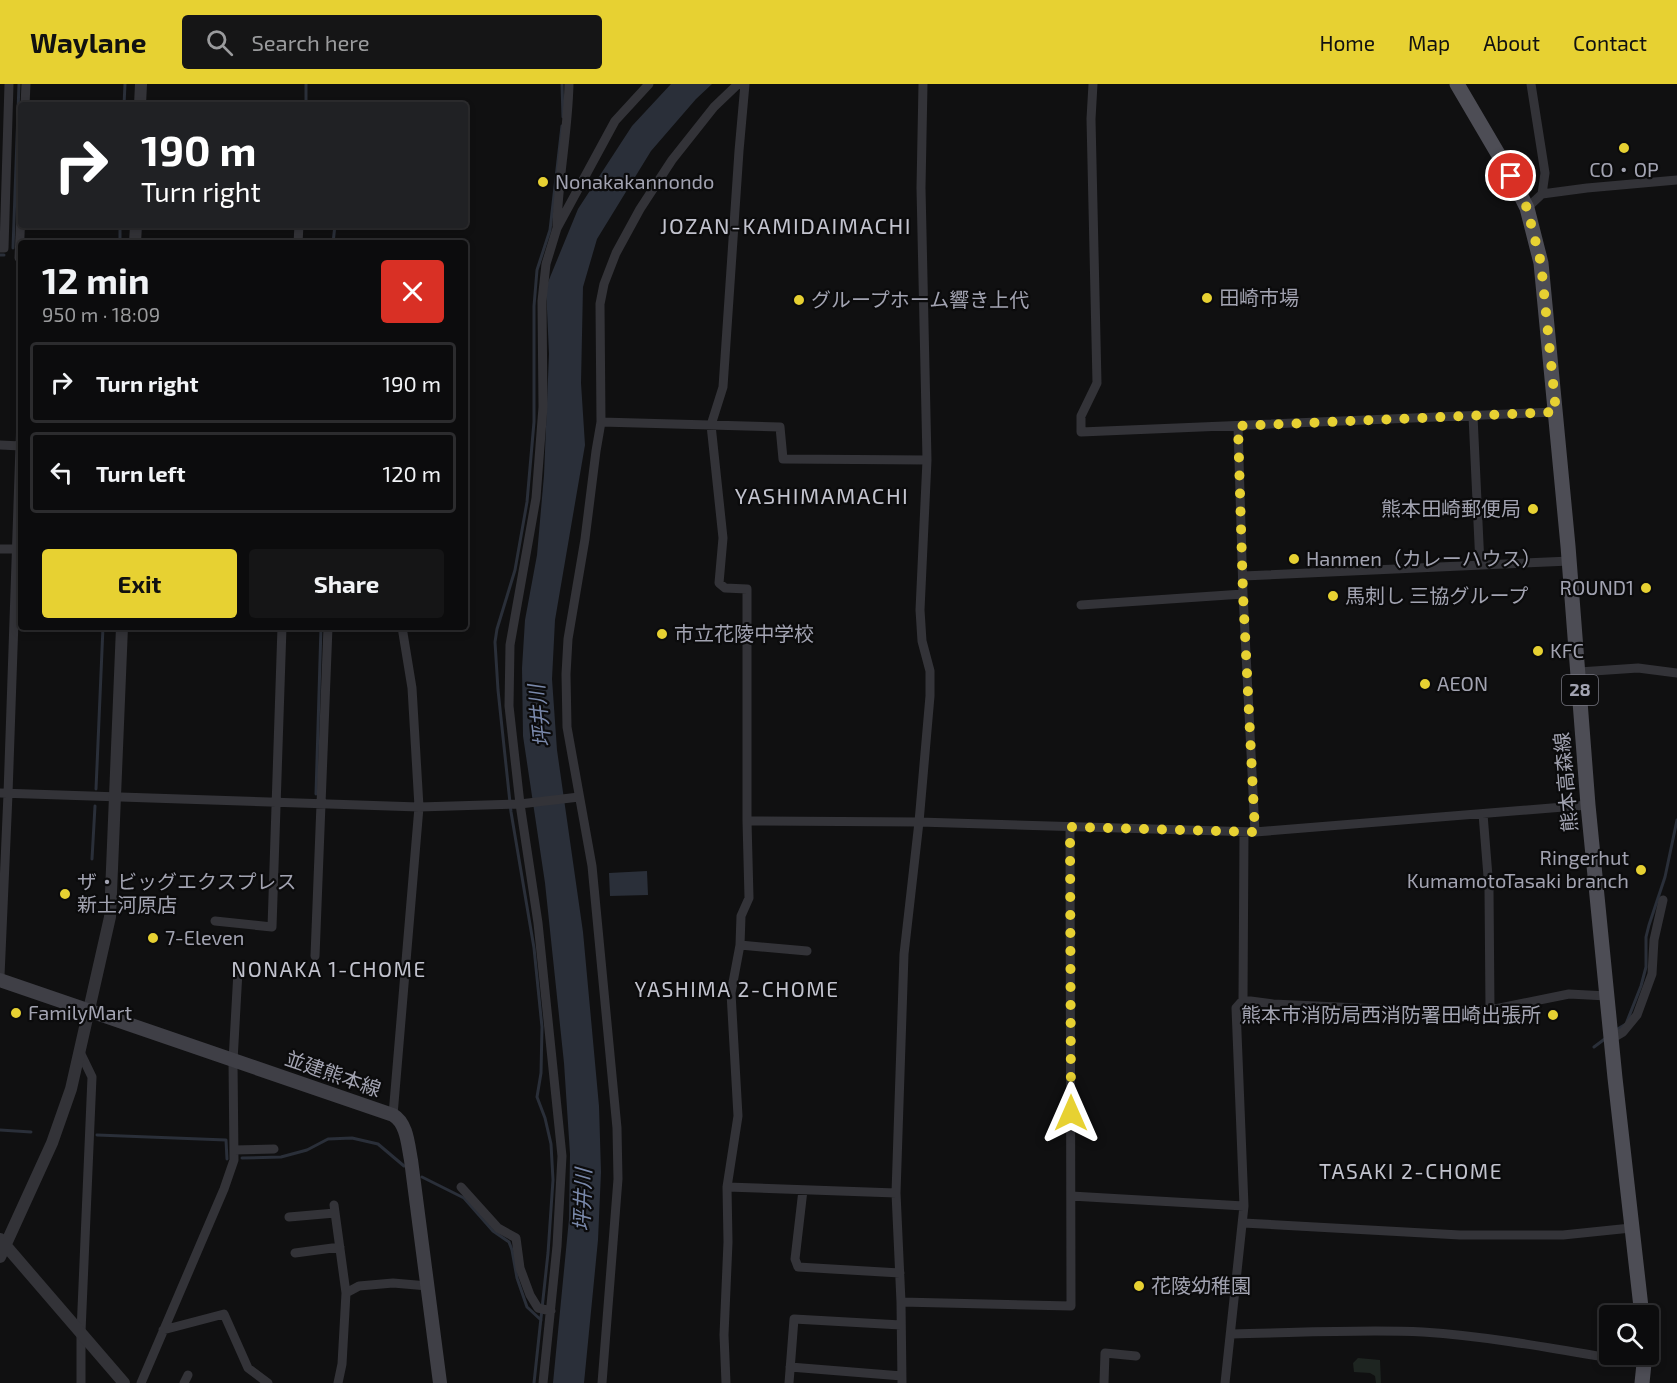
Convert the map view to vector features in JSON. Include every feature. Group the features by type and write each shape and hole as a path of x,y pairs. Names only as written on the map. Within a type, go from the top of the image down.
{"main road":[{"name":"熊本高森線","path":"1457,84 1527,208 1541,263 1579,672 1588,805 1641,1305"},
{"name":"並建熊本線","path":"0,978 89,1012 393,1114 399,1118 409,1148 440,1383"},
{"path":"1642,1383 1644,1365"}],"street":[{"path":"9,84 2,248 9,257 18,259"},
{"path":"25,102 26,84"},
{"path":"140,102 141,84"},
{"path":"557,228 569,84"},
{"path":"543,1383 557,1246 562,1156 524,803 509,706 510,645 536,498 543,407 542,301 546,264 557,228 615,121 649,84"},
{"path":"602,1383 617,1190 617,1128 592,866 575,798 567,727 566,674 570,627 601,422 600,304 612,263 640,209 672,160 714,107 738,84"},
{"path":"726,1383 724,1335 728,1242 727,1187 738,1116 731,993 740,945 741,916 749,898 747,589 725,588 719,583 723,538 711,425 723,387 745,84"},
{"path":"790,1367 902,1379 896,1192 904,954 930,696 930,671 922,641 920,610 927,460 921,188 923,84"},
{"path":"1093,84 1091,130 1097,383 1081,416 1081,432 1556,412"},
{"path":"1531,84 1545,173 1542,194"},
{"path":"1527,208 1542,194 1677,180"},
{"path":"1473,416 1479,565"},
{"path":"601,422 780,427 783,459 927,460"},
{"path":"1238,426 1243,594 1255,832"},
{"path":"0,444 18,446"},
{"path":"0,549 18,549"},
{"path":"1243,576 1569,561"},
{"path":"0,978 4,793 18,565"},
{"path":"1081,605 1243,594"},
{"path":"122,630 110,917 71,1089 52,1143 2,1247 81,1332 124,1383"},
{"path":"215,921 272,927 282,630"},
{"path":"315,956 328,630"},
{"path":"393,1114 419,807 412,688 402,630"},
{"path":"1579,672 1638,668 1677,673"},
{"path":"4,793 419,807 524,803 575,798"},
{"path":"747,821 919,822 1255,832 1588,805"},
{"path":"1483,814 1489,889 1490,1010"},
{"path":"901,1302 1071,1306 1070,827"},
{"path":"1225,1383 1244,1206 1236,1008 1243,1000 1244,832"},
{"path":"1611,1039 1623,1032 1637,1015 1652,974 1654,940 1663,900"},
{"path":"740,945 807,951"},
{"path":"141,1383 224,1189 234,1160 233,1060 238,971"},
{"path":"1243,1000 1273,1004 1412,1010 1490,1010 1569,994 1607,996"},
{"path":"79,1050 92,1077 81,1332 81,1383"},
{"path":"234,1150 274,1149"},
{"path":"460,1187 498,1228 516,1238 520,1268 530,1295 537,1308 551,1311"},
{"path":"727,1187 896,1192"},
{"path":"803,1190 795,1259 798,1267 900,1273"},
{"path":"1071,1196 1244,1206"},
{"path":"290,1217 334,1209 346,1293 342,1364 338,1383"},
{"path":"1243,1223 1460,1235 1563,1235 1631,1228"},
{"path":"295,1253 340,1247"},
{"path":"346,1293 359,1286 393,1283 428,1286"},
{"path":"163,1330 224,1314 248,1368 268,1383"},
{"path":"789,1383 794,1318 902,1325"},
{"path":"1232,1334 1425,1332 1599,1353"},
{"path":"1104,1383 1105,1353 1137,1356"}],"shaded area":[{"path":"1358,1358 1380,1360 1381,1383 1376,1383 1375,1376 1370,1373 1354,1372 1353,1363"}],"water":[{"name":"坪井川","path":"671,84 712,84 651,151 597,239 583,287 581,383 585,445 555,620 552,679 557,750 583,932 599,1106 601,1172 598,1240 584,1383 553,1383 569,1219 570,1154 564,1063 545,883 523,736 522,668 525,620 537,555 544,475 549,354 546,287 578,209 632,126"},
{"path":"647,871 648,895 610,896 609,873"}],"waterway":[{"path":"18,102 19,84"},
{"path":"124,102 125,84"},
{"path":"306,84 306,102"},
{"path":"562,84 563,117"},
{"path":"13,248 18,111"},
{"path":"534,1383 548,1253 553,1180 551,1144 537,1097 541,1073 542,1027 534,948 511,812 495,642 515,570 527,502 534,422 534,306 537,270 550,230 562,126"},
{"path":"120,228 120,240"},
{"path":"333,240 335,228"},
{"path":"96,789 103,630"},
{"path":"316,794 321,630"},
{"path":"92,859 95,806"},
{"path":"1616,1030 1626,1024 1641,986 1646,967 1646,937 1665,877 1677,820"},
{"path":"1594,1047 1606,1038"},
{"path":"0,1130 31,1132"},
{"path":"97,1135 226,1140 227,1159"},
{"path":"242,1158 281,1157 307,1150 328,1139 352,1138 378,1144 404,1166"},
{"path":"422,1177 464,1198 493,1231 509,1242 517,1278 527,1307 541,1320"}],"place":[{"name":"CO・OP","path":"1624,148"},
{"name":"Nonakakannondo","path":"543,182"},
{"name":"田崎市場","path":"1207,298"},
{"name":"グループホーム響き上代","path":"799,300"},
{"name":"熊本田崎郵便局","path":"1533,509"},
{"name":"Hanmen（カレーハウス）","path":"1294,559"},
{"name":"ROUND1","path":"1646,588"},
{"name":"馬刺し 三協グループ","path":"1333,596"},
{"name":"市立花陵中学校","path":"662,634"},
{"name":"KFC","path":"1538,651"},
{"name":"AEON","path":"1425,684"},
{"name":"Ringerhut KumamotoTasaki branch","path":"1641,870"},
{"name":"ザ・ビッグエクスプレス 新土河原店","path":"65,894"},
{"name":"7-Eleven","path":"153,938"},
{"name":"FamilyMart","path":"16,1013"},
{"name":"熊本市消防局西消防署田崎出張所","path":"1553,1015"},
{"name":"花陵幼稚園","path":"1139,1286"}],"district":[{"name":"JOZAN-KAMIDAIMACHI","path":"786,226"},
{"name":"YASHIMAMACHI","path":"822,496"},
{"name":"NONAKA 1-CHOME","path":"329,970"},
{"name":"YASHIMA 2-CHOME","path":"737,990"},
{"name":"TASAKI 2-CHOME","path":"1411,1172"}],"route":[{"path":"1071,1113 1070,827 1255,832 1243,594 1238,426 1556,412 1541,263 1527,208 1511,176"}]}
